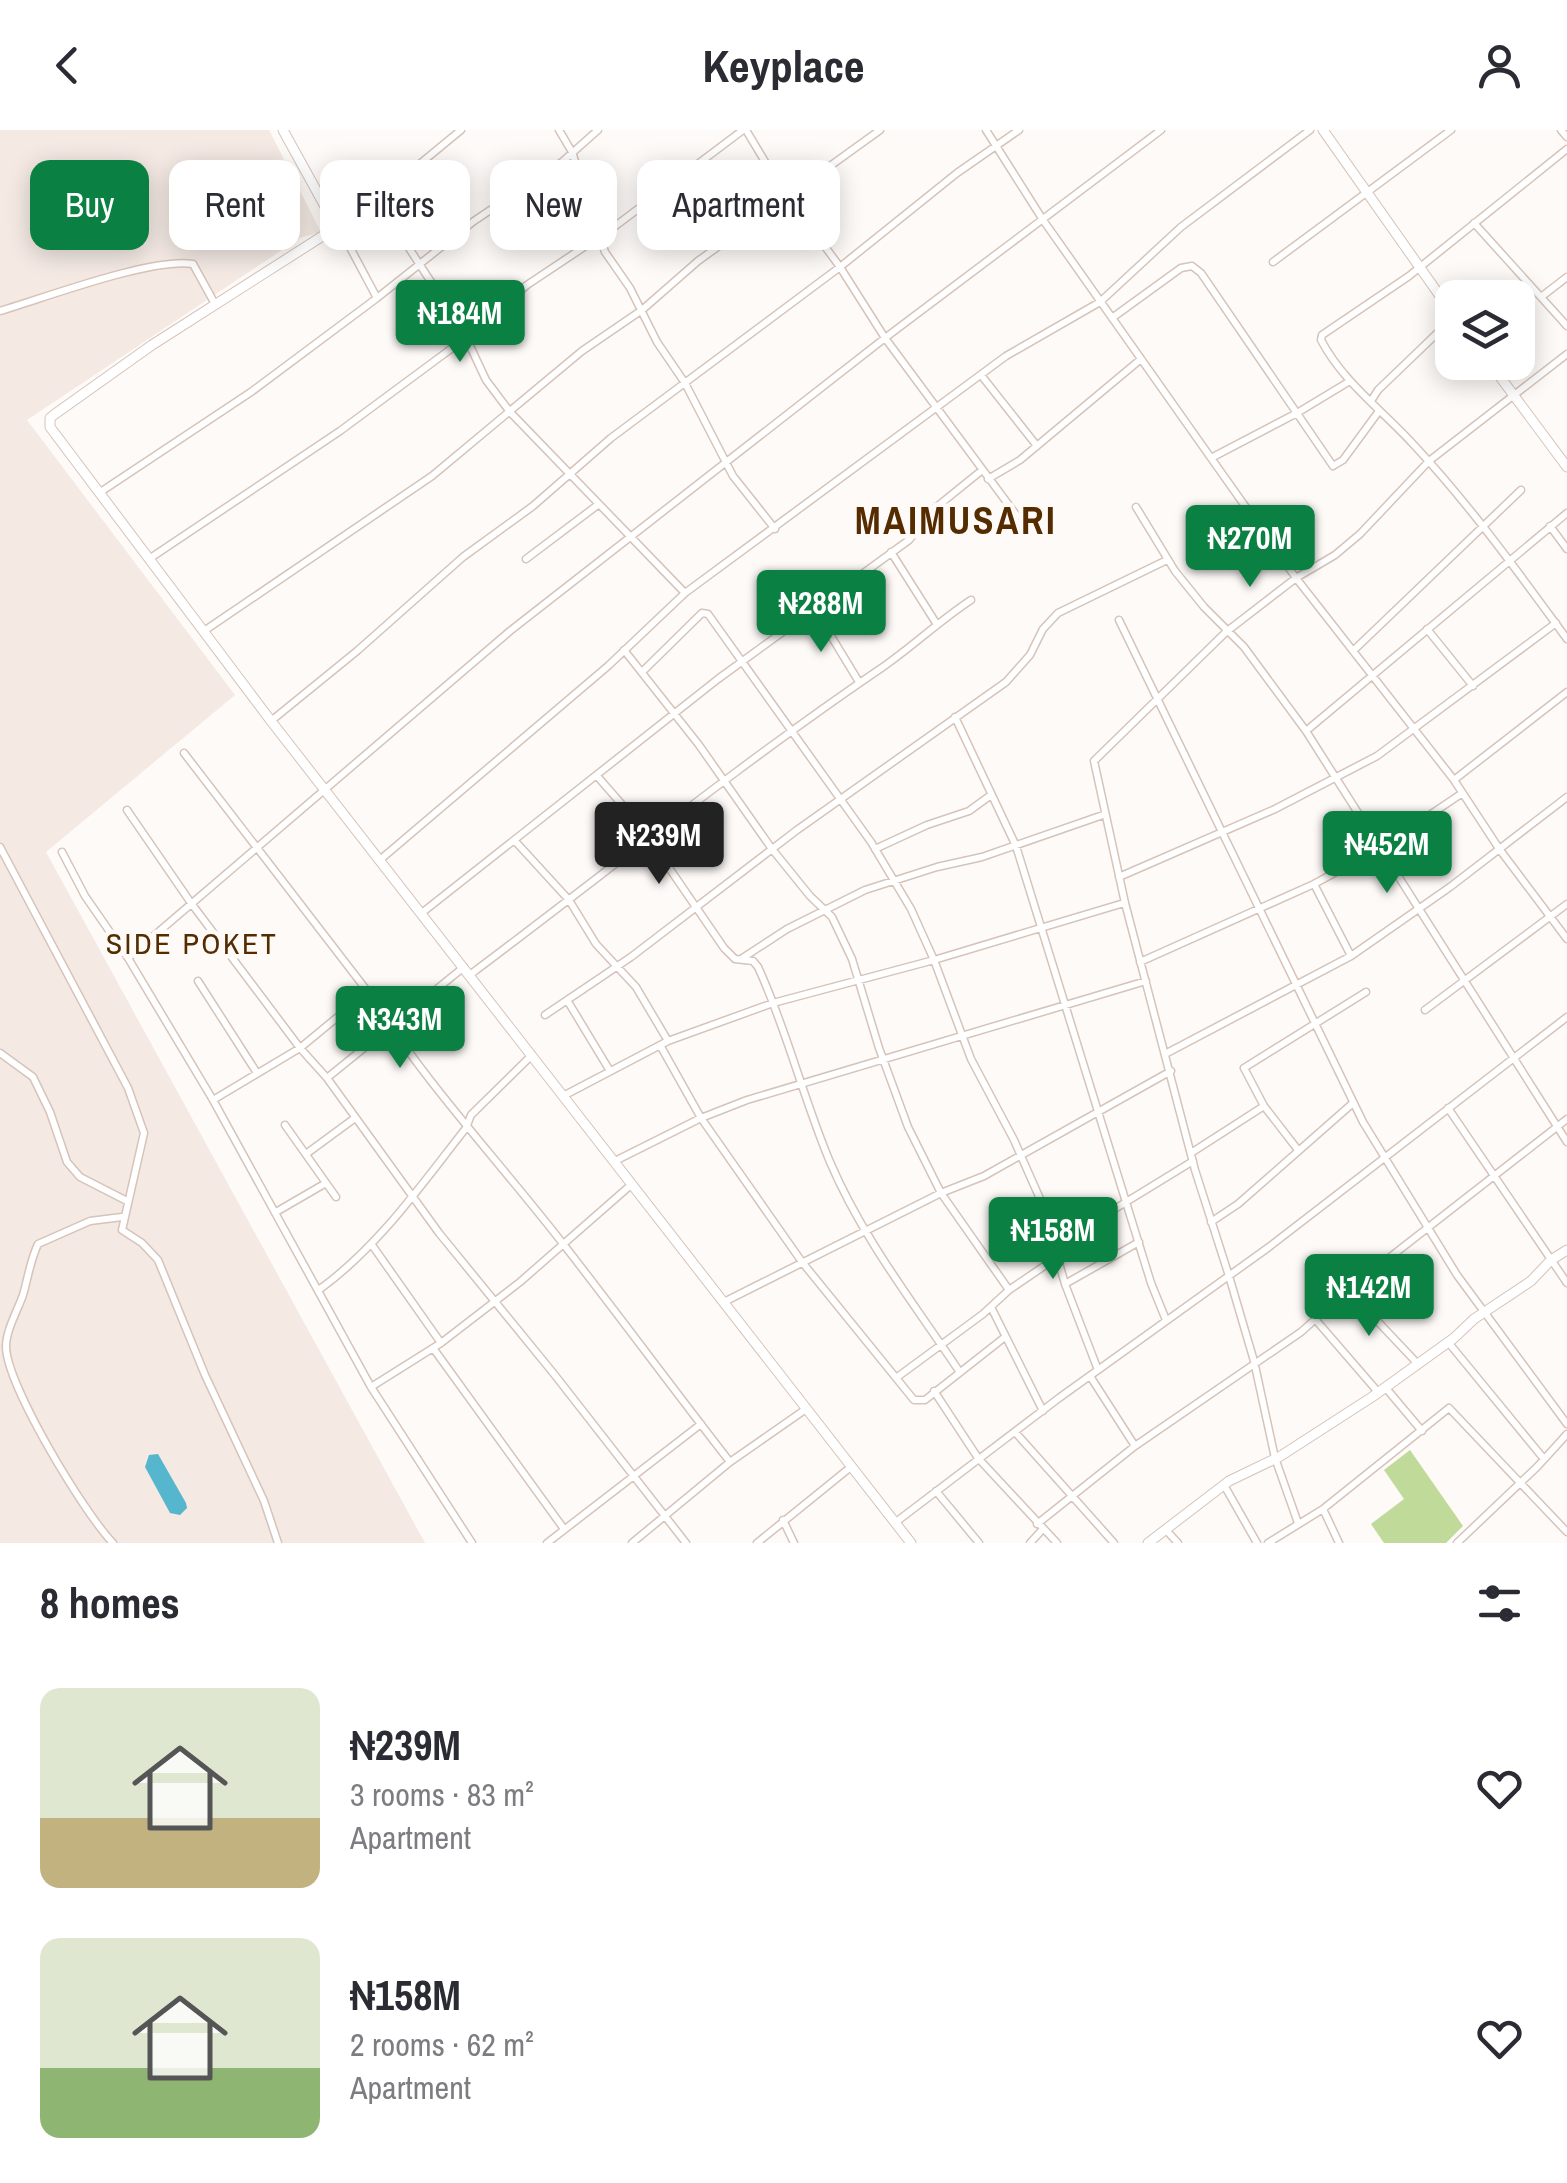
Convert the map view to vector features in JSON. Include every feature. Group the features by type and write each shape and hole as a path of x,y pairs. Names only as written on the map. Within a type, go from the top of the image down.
{"main road":[{"path":"283,130 320,198"},
{"path":"1323,130 1435,292"},
{"path":"320,238 215,304 50,418 50,427 271,720 912,1543"},
{"path":"1502,380 1567,466"},
{"path":"1148,1543 1224,1484 1275,1458 1381,1389 1532,1281 1550,1260 1567,1250"}],"street":[{"path":"425,160 462,130"},
{"path":"559,130 575,160"},
{"path":"98,494 251,392 419,263 562,162 598,130"},
{"path":"617,222 744,130 764,160"},
{"path":"839,160 880,130"},
{"path":"986,130 1043,220 1296,578 1454,780 1567,940"},
{"path":"271,720 357,652 463,558 570,476 611,438 840,267 957,173 1020,130"},
{"path":"128,958 510,631 885,338 1161,130"},
{"path":"381,859 685,593 1006,356 1100,302 1182,227 1310,130"},
{"path":"1274,262 1450,130"},
{"path":"1562,130 1567,137"},
{"path":"1567,149 1418,268 1322,335 1326,350 1350,381 1429,461 1482,524 1567,639"},
{"path":"1474,223 1567,326"},
{"path":"348,250 377,298"},
{"path":"410,250 467,337 486,380 510,412 685,593"},
{"path":"149,559 340,431 578,250"},
{"path":"605,250 685,383 726,462 775,529"},
{"path":"204,631 386,509 582,350 642,310 713,250"},
{"path":"827,250 934,409 1017,516"},
{"path":"0,311 180,262 193,264 215,304"},
{"path":"1112,318 1180,268 1192,266 1250,340 1330,464 1336,466 1379,411"},
{"path":"1542,297 1567,277"},
{"path":"1371,401 1435,333"},
{"path":"1298,1523 1275,1458 1254,1362 1192,1157 1140,962 1104,815 1095,756 1226,632 1296,578 1336,555 1429,461 1567,354"},
{"path":"988,479 1037,446 1141,359"},
{"path":"981,375 1037,446"},
{"path":"1211,458 1350,381"},
{"path":"423,912 743,660 909,540 934,509 981,471"},
{"path":"1354,650 1521,490"},
{"path":"526,559 599,504"},
{"path":"1136,507 1167,560 1226,632 1244,648 1306,731 1567,1142"},
{"path":"1306,731 1567,513"},
{"path":"1550,526 1567,549"},
{"path":"891,552 936,623"},
{"path":"545,1015 1006,682 1058,613 1167,560"},
{"path":"327,1078 971,600"},
{"path":"814,608 858,682"},
{"path":"643,671 702,613 714,621 876,850 934,960 963,1036 1021,1156 1059,1256 1094,1373 1135,1446"},
{"path":"1120,620 1314,1027 1382,1157 1457,1275 1567,1424"},
{"path":"1119,877 1161,861 1377,756 1556,623"},
{"path":"1427,628 1474,686"},
{"path":"624,650 676,714 772,849 840,931 908,1127 941,1192 1009,1290"},
{"path":"1454,780 1567,692"},
{"path":"955,717 1016,846 1166,1320"},
{"path":"184,753 368,992 390,1028 466,1128 563,1244 730,1462"},
{"path":"597,776 649,839 724,948 758,967 830,1160 864,1231 959,1371"},
{"path":"1140,962 1314,884 1382,848 1461,794"},
{"path":"876,850 927,824 969,811 991,795"},
{"path":"1166,1053 1351,956 1419,910 1567,797"},
{"path":"127,810 191,903 327,1078 439,1233 686,1543"},
{"path":"740,960 824,909 895,880 1016,846 1104,815"},
{"path":"515,841 570,900 596,944 636,987 668,1041"},
{"path":"0,847 143,1123 141,1150 122,1216 122,1230 158,1260 205,1376 264,1501 278,1543"},
{"path":"62,852 213,1100 371,1387 472,1543"},
{"path":"1314,884 1351,956"},
{"path":"564,1095 668,1041 773,1003 1125,903"},
{"path":"1425,1010 1567,904"},
{"path":"198,981 257,1073"},
{"path":"615,1162 701,1118 1146,981"},
{"path":"213,1100 300,1048 368,992"},
{"path":"1298,1150 1264,1106 1244,1068 1366,992"},
{"path":"567,1000 610,1071"},
{"path":"896,1522 1230,1276 1567,1016"},
{"path":"660,1045 701,1118 802,1262 920,1403 1004,1337"},
{"path":"0,1054 33,1078 50,1112 67,1162 80,1178 127,1201"},
{"path":"320,1290 372,1245 466,1128 471,1115 534,1054"},
{"path":"723,1302 941,1192 984,1176 1171,1070"},
{"path":"1211,1222 1238,1204 1354,1103"},
{"path":"896,1378 1127,1202 1264,1106"},
{"path":"1448,1108 1567,1283"},
{"path":"306,1154 355,1118"},
{"path":"1030,1543 1039,1527 1070,1496 1315,1319 1567,1119"},
{"path":"285,1125 336,1197"},
{"path":"276,1212 326,1183"},
{"path":"371,1387 442,1343 632,1184"},
{"path":"112,1543 90,1516 25,1400 6,1354 6,1341 38,1244 90,1221 122,1216"},
{"path":"1065,1284 1139,1242"},
{"path":"372,1245 442,1343"},
{"path":"1348,1290 1417,1362"},
{"path":"991,1307 1043,1411"},
{"path":"1315,1319 1422,1431"},
{"path":"1448,1342 1544,1460"},
{"path":"433,1348 564,1529"},
{"path":"934,1391 978,1458 1057,1543"},
{"path":"632,1543 730,1462 807,1408"},
{"path":"1268,1543 1323,1509 1449,1408 1567,1532"},
{"path":"546,1543 701,1424"},
{"path":"1014,1432 1114,1543"},
{"path":"1457,1543 1567,1434"},
{"path":"757,1543 852,1466"},
{"path":"1224,1484 1257,1543"},
{"path":"936,1490 979,1543"},
{"path":"1323,1509 1339,1543"},
{"path":"783,1520 794,1543"},
{"path":"1165,1529 1178,1543"}],"shaded area":[{"path":"0,130 269,130 284,160 169,160 169,250 282,250 27,420 235,695 46,852 425,1543 0,1543"},
{"path":"300,191 320,230 300,238"}],"green space":[{"path":"1410,1450 1463,1526 1446,1543 1384,1543 1371,1524 1404,1499 1384,1470"}],"water":[{"path":"158,1454 186,1503 187,1508 180,1515 170,1513 145,1467 149,1455"}],"district":[{"name":"MAIMUSARI","path":"956,521"},
{"name":"SIDE POKET","path":"192,944"}]}
